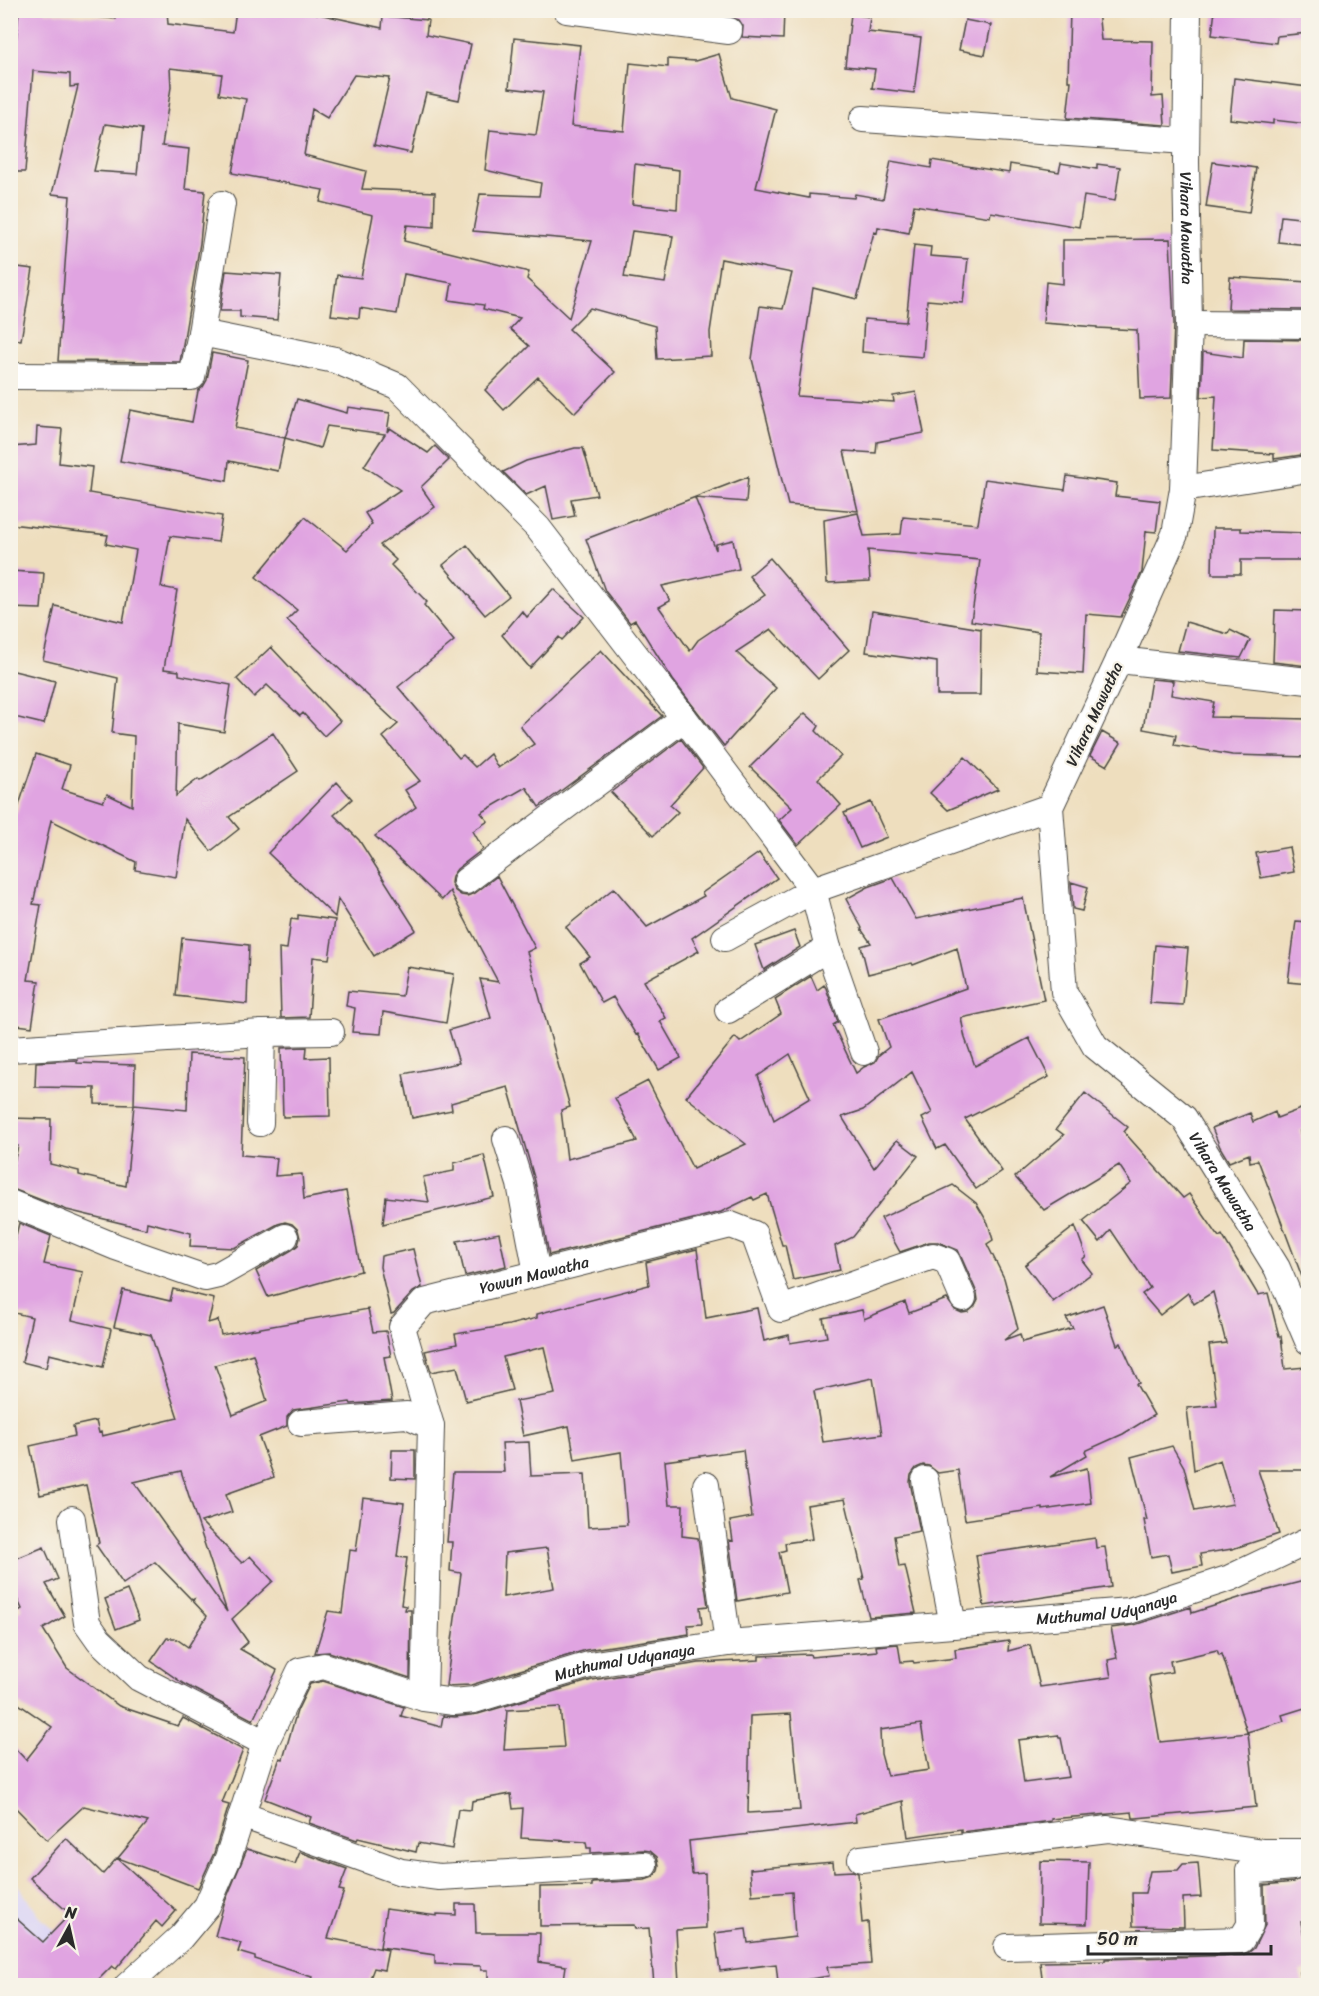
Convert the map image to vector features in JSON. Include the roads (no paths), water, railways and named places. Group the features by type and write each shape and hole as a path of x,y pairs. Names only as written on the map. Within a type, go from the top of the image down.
{"street":[{"path":"567,10 729,31"},
{"name":"Vihara Mawatha","path":"1188,10 1186,141 1189,324 1183,489 1175,534 1050,807 1064,992 1095,1046 1184,1118 1276,1268 1308,1341"},
{"path":"863,119 1186,141"},
{"path":"10,376 192,377 222,204"},
{"path":"1189,324 1308,325"},
{"path":"201,333 335,360 397,386 538,528 813,890 828,948 864,1052"},
{"path":"1183,489 1308,469"},
{"path":"1119,660 1308,681"},
{"path":"466,881 684,718"},
{"path":"725,938 813,890 1050,807"},
{"path":"728,1010 828,948"},
{"path":"10,1049 262,1033 332,1032"},
{"path":"260,1123 262,1033"},
{"path":"506,1139 520,1184 537,1273"},
{"path":"10,1203 116,1247 205,1278 218,1275 285,1237"},
{"name":"Yowun Mawatha","path":"424,1698 431,1426 402,1327 424,1302 731,1225 754,1234 782,1309 933,1256 947,1261 963,1298"},
{"path":"301,1423 407,1415 431,1426"},
{"path":"925,1480 953,1625"},
{"path":"706,1485 728,1643"},
{"path":"72,1519 87,1623 99,1640 139,1678 265,1743"},
{"name":"Muthumal Udyanaya","path":"127,1986 181,1937 207,1906 228,1858 265,1743 300,1671 324,1666 424,1698 454,1702 474,1700 589,1665 728,1643 1129,1611 1230,1578 1308,1541"},
{"path":"242,1815 401,1872 439,1877 644,1865"},
{"path":"861,1859 1108,1829 1263,1852 1308,1852"},
{"path":"1007,1947 1241,1940 1250,1925 1249,1871 1308,1865"}]}
